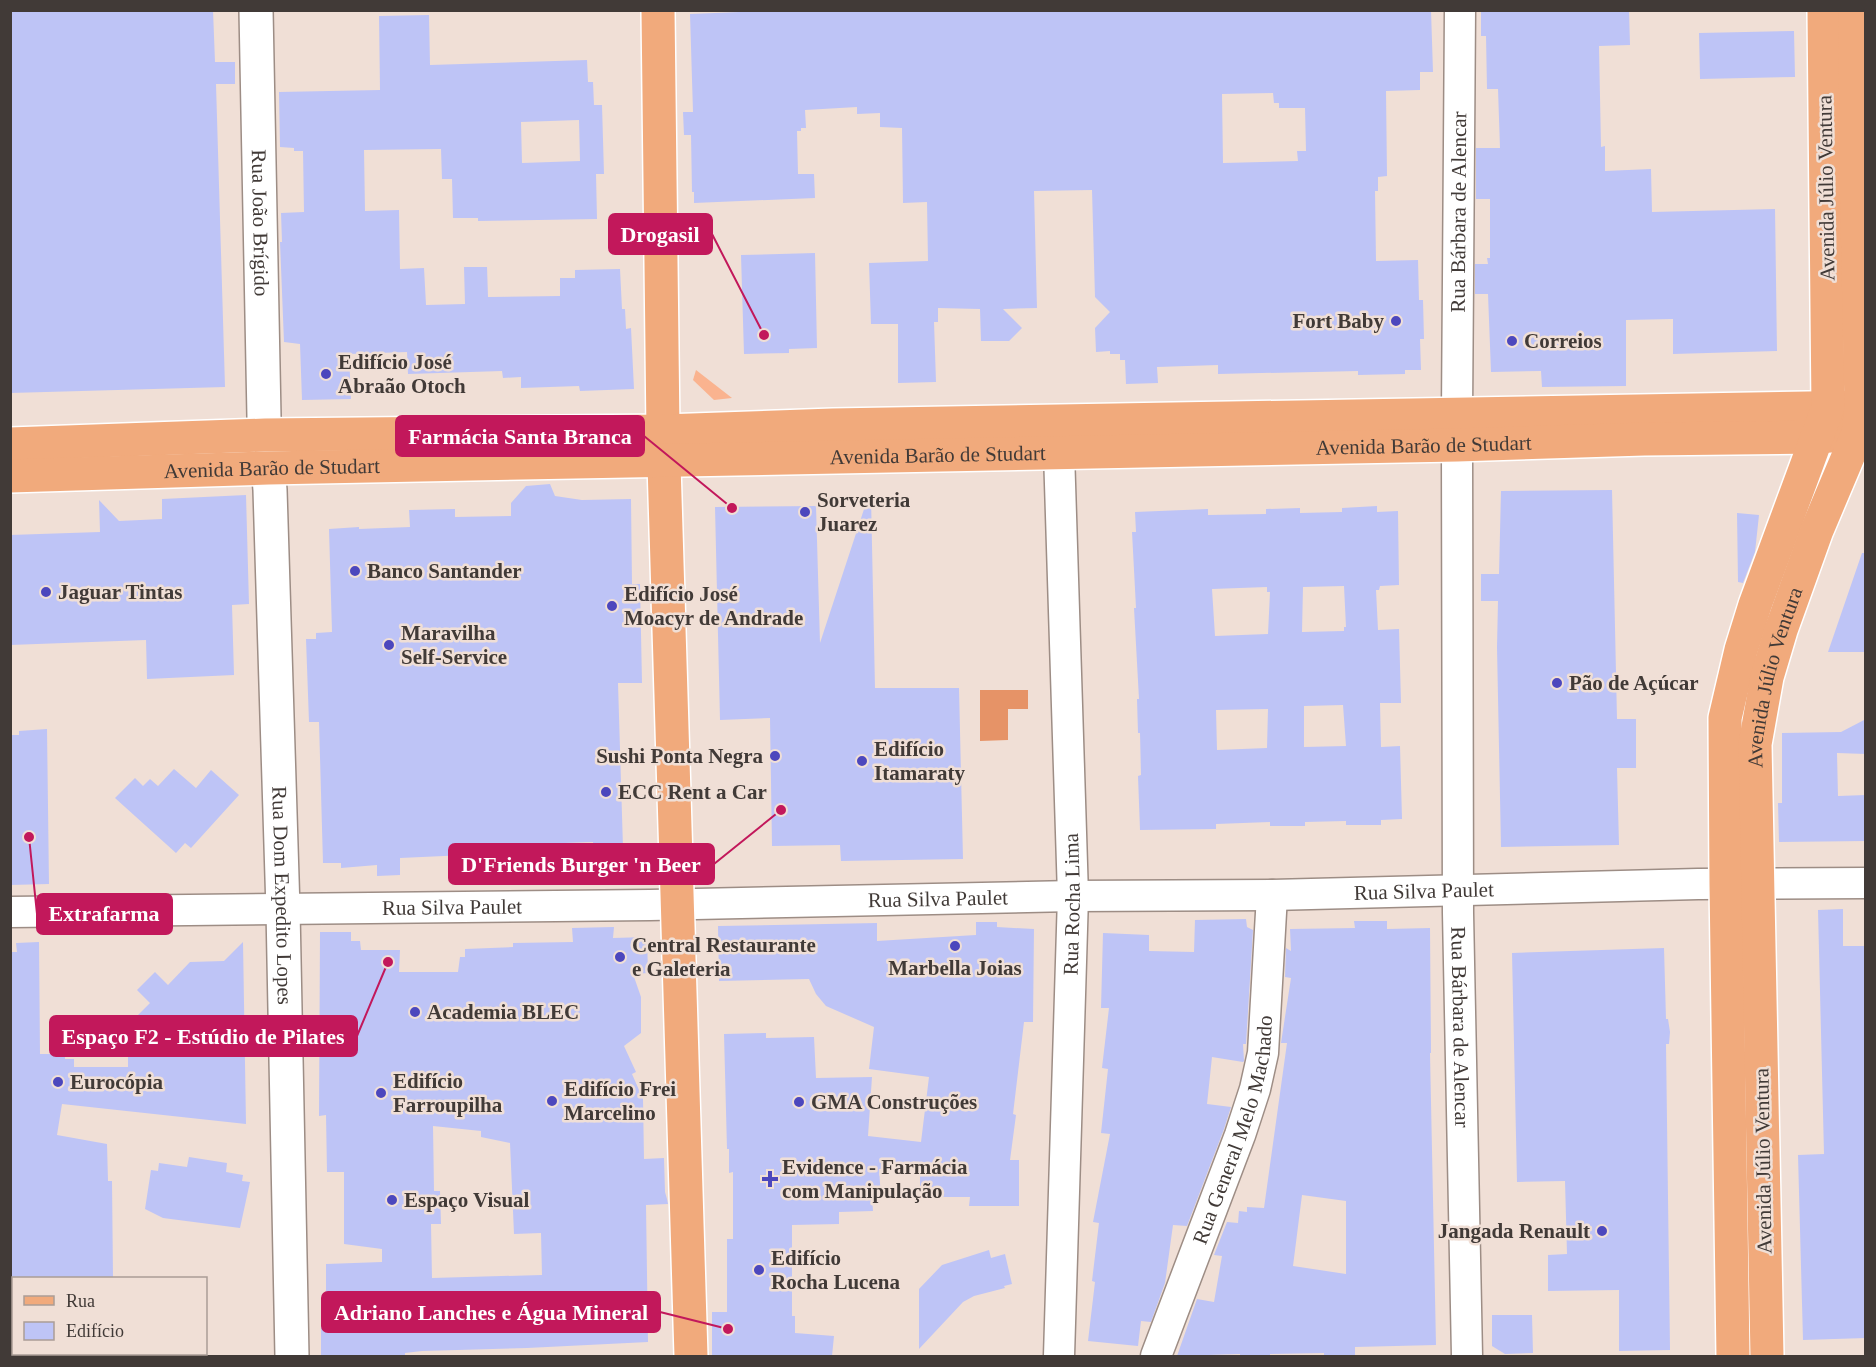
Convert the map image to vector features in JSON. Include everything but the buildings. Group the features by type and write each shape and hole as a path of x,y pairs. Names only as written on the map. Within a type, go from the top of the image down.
{"main road":[{"path":"658,10 664,446 691,1356"},
{"name":"Avenida Júlio Ventura","path":"1734,1356 1725,718 1741,650 1755,605 1823,422 1824,10"},
{"name":"Avenida Júlio Ventura","path":"1767,1356 1755,744 1767,677 1791,602 1817,530 1863,420 1856,185 1855,10"},
{"name":"Avenida Barão de Studart","path":"10,477 268,468 664,446 833,425 1284,418 1644,439 1863,420"},
{"name":"Avenida Barão de Studart","path":"10,444 266,435 664,446 1059,452 1457,429"}],"street":[{"name":"Rua João Brígido","path":"256,10 266,435"},
{"name":"Rua Bárbara de Alencar","path":"1460,10 1457,429 1458,890 1467,1356"},
{"name":"Rua Dom Expedito Lopes","path":"266,435 283,910 292,1356"},
{"name":"Rua Rocha Lima","path":"1059,452 1073,896 1059,1356"},
{"name":"Rua Silva Paulet","path":"10,912 1272,895 1726,884 1866,883"},
{"name":"Rua General Melo Machado","path":"1156,1356 1240,1135 1255,1089 1263,1053 1272,895"}],"shaded area":[{"path":"696,370 732,398 714,400 693,380"},
{"path":"980,690 1028,690 1028,709 1008,709 1008,740 980,741"}],"place":[{"name":"Fort Baby","path":"1396,321"},
{"name":"Drogasil","path":"764,335"},
{"name":"Correios","path":"1512,341"},
{"name":"Edifício José Abraão Otoch","path":"326,374"},
{"name":"Farmácia Santa Branca","path":"732,508"},
{"name":"Sorveteria Juarez","path":"805,512"},
{"name":"Banco Santander","path":"355,571"},
{"name":"Jaguar Tintas","path":"46,592"},
{"name":"Edifício José Moacyr de Andrade","path":"612,606"},
{"name":"Maravilha Self-Service","path":"389,645"},
{"name":"Pão de Açúcar","path":"1557,683"},
{"name":"Sushi Ponta Negra","path":"775,756"},
{"name":"Edifício Itamaraty","path":"862,761"},
{"name":"ECC Rent a Car","path":"606,792"},
{"name":"D'Friends Burger 'n Beer","path":"781,810"},
{"name":"Extrafarma","path":"29,837"},
{"name":"Marbella Joias","path":"955,946"},
{"name":"Central Restaurante e Galeteria","path":"620,957"},
{"name":"Espaço F2 - Estúdio de Pilates","path":"388,962"},
{"name":"Academia BLEC","path":"415,1012"},
{"name":"Eurocópia","path":"58,1082"},
{"name":"Edifício Farroupilha","path":"381,1093"},
{"name":"Edifício Frei Marcelino","path":"552,1101"},
{"name":"GMA Construções","path":"799,1102"},
{"name":"Evidence - Farmácia com Manipulação","path":"770,1179"},
{"name":"Espaço Visual","path":"392,1200"},
{"name":"Jangada Renault","path":"1602,1231"},
{"name":"Edifício Rocha Lucena","path":"759,1270"},
{"name":"Adriano Lanches e Água Mineral","path":"728,1329"}]}
